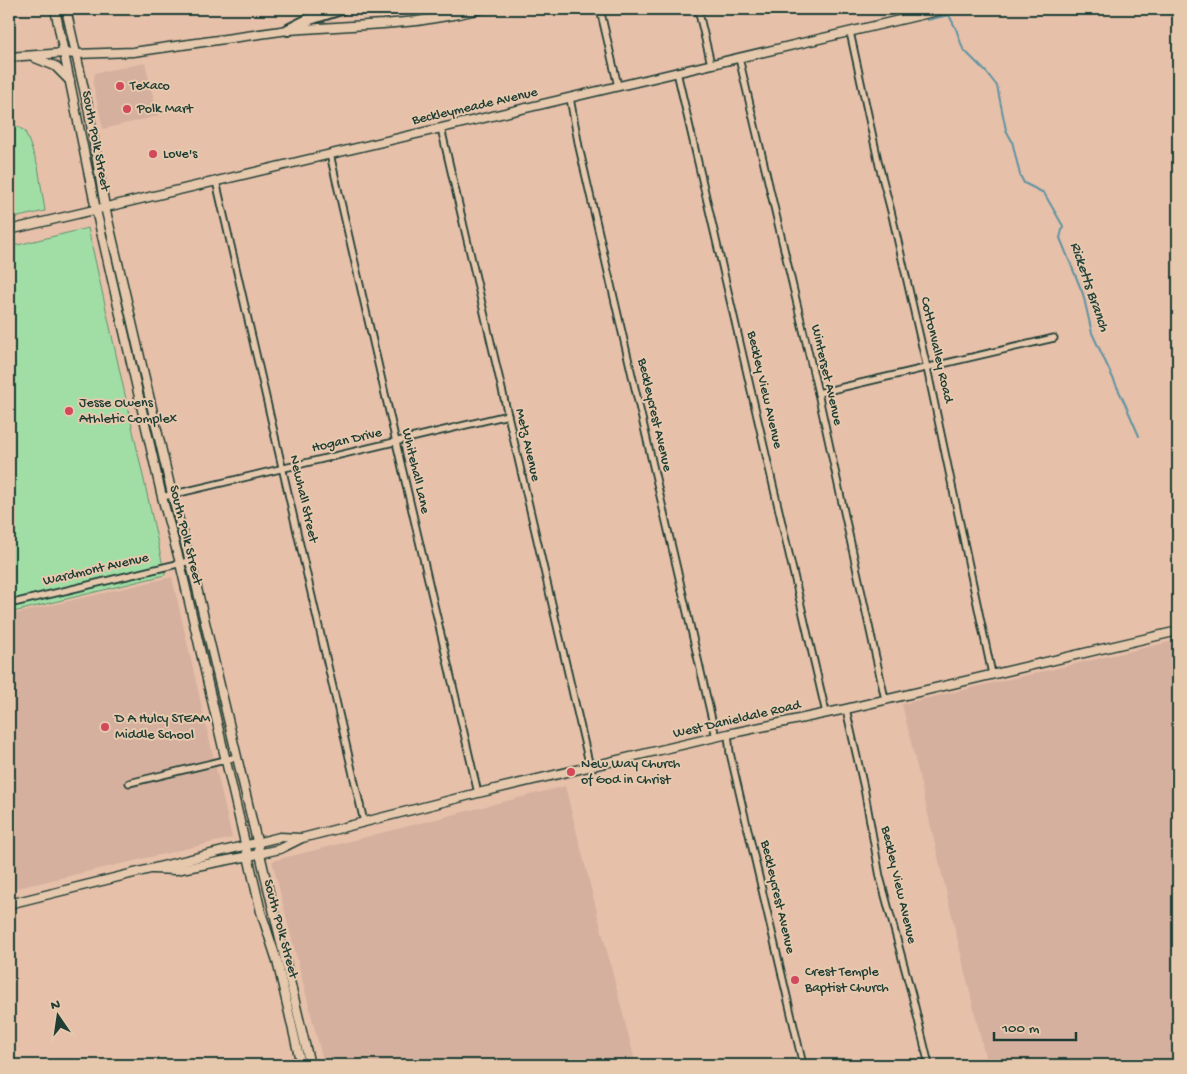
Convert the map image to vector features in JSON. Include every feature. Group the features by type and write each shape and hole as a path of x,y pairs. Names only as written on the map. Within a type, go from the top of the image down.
{"highway":[{"path":"288,30 310,19 341,9"}],"main road":[{"name":"South Polk Street","path":"55,9 96,210 162,497 193,617 261,912 277,961 301,1065"},
{"path":"9,57 65,53 133,52 288,30 417,21 481,9"},
{"name":"Beckleymeade Avenue","path":"9,230 946,9"},
{"name":"South Polk Street","path":"66,11 88,107 105,207 140,360 203,614 310,1065"},
{"path":"28,57 55,66 70,81"},
{"path":"131,362 140,360"},
{"path":"193,617 203,614"},
{"name":"West Danieldale Road","path":"153,869 176,870 280,849 302,838 478,793 1178,631"},
{"path":"208,682 218,679"},
{"name":"West Danieldale Road","path":"153,869 280,837 302,838"},
{"path":"9,904 153,869"},
{"path":"277,961 286,959"}],"street":[{"path":"600,9 618,86"},
{"path":"698,9 710,64"},
{"path":"907,9 909,18"},
{"path":"1175,9 1178,24"},
{"name":"Cottonvalley Road","path":"850,32 927,368 992,674"},
{"name":"Winterset Avenue","path":"739,58 818,393 885,699"},
{"name":"Beckley View Avenue","path":"677,72 826,713"},
{"name":"Beckleycrest Avenue","path":"570,98 579,147 716,737"},
{"name":"Metz Avenue","path":"441,128 590,767"},
{"name":"Whitehall Lane","path":"330,154 478,793"},
{"name":"Newhall Street","path":"216,181 364,822"},
{"path":"818,393 1054,338"},
{"name":"Hogan Drive","path":"162,497 508,415"},
{"name":"Wardmont Avenue","path":"9,604 190,561"},
{"name":"Beckley View Avenue","path":"846,709 864,788 880,877 929,1065"},
{"name":"Beckleycrest Avenue","path":"728,734 730,753 803,1065"},
{"path":"129,783 237,757"}],"shaded area":[{"path":"145,63 158,116 103,129 93,84 95,73"},
{"name":"D A Hulcy STEAM Middle School","path":"172,577 232,838 9,890 9,615"},
{"path":"1178,640 1178,1065 987,1065 902,704"},
{"path":"565,786 636,1065 324,1065 272,861"}],"green space":[{"path":"9,122 25,131 38,166 45,211 9,219"},
{"name":"Jesse Owens Athletic Complex","path":"88,228 165,575 9,613 9,247"}],"waterway":[{"name":"Ricketts Branch","path":"927,20 949,15 963,49 997,86 1006,130 1012,141 1020,175 1024,183 1044,193 1063,226 1060,238 1083,294 1092,333 1139,436"}],"place":[{"name":"Texaco","path":"120,86"},
{"name":"Polk Mart","path":"127,109"},
{"name":"Love's","path":"153,154"},
{"name":"Jesse Owens Athletic Complex","path":"69,411"},
{"name":"D A Hulcy STEAM Middle School","path":"105,727"},
{"name":"New Way Church of God in Christ","path":"571,772"},
{"name":"Crest Temple Baptist Church","path":"795,980"}]}
